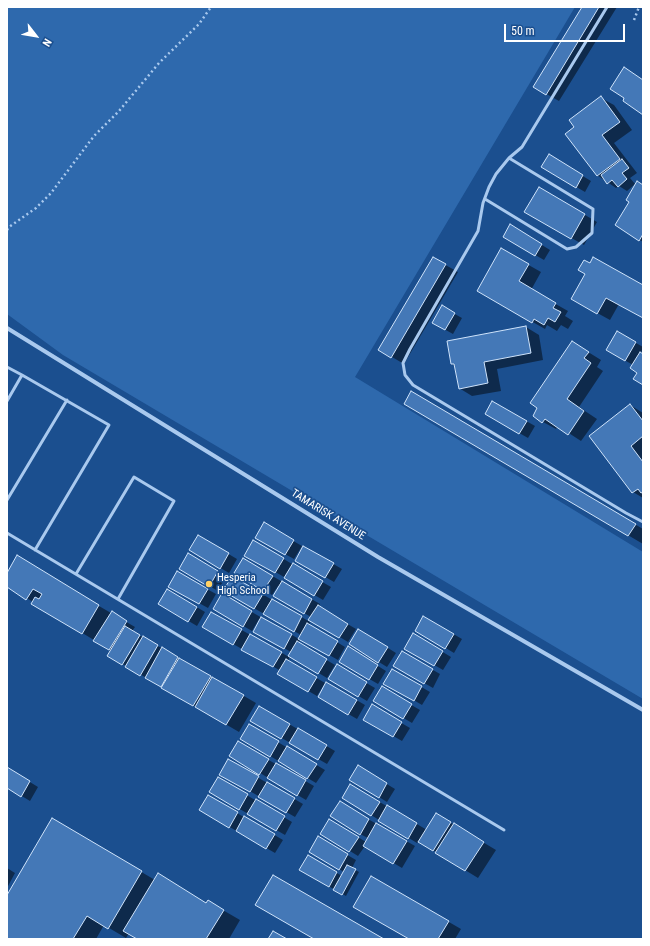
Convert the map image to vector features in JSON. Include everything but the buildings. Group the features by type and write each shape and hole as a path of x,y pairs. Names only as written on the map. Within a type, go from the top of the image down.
{"street":[{"name":"TAMARISK AVENUE","path":"7,328 378,557 643,710"}],"lane":[{"path":"606,7 522,147 509,158 496,174 485,199 478,230 403,363 405,374 414,386 643,522"},
{"path":"485,199 567,249 576,247 592,233 593,209 509,158"},
{"path":"7,367 110,425 35,550"},
{"path":"7,401 22,375"},
{"path":"7,500 67,400"},
{"path":"76,574 134,477 174,500 118,599"},
{"path":"7,533 504,830"}],"path":[{"path":"7,230 36,208 51,193 94,136 119,110 159,63 199,24 211,7"},
{"path":"634,20 635,14 639,7"}],"shaded area":[{"path":"7,7 575,7 355,377 643,552 643,699 63,355 7,314"}],"place":[{"name":"Hesperia High School","path":"209,584"}]}
